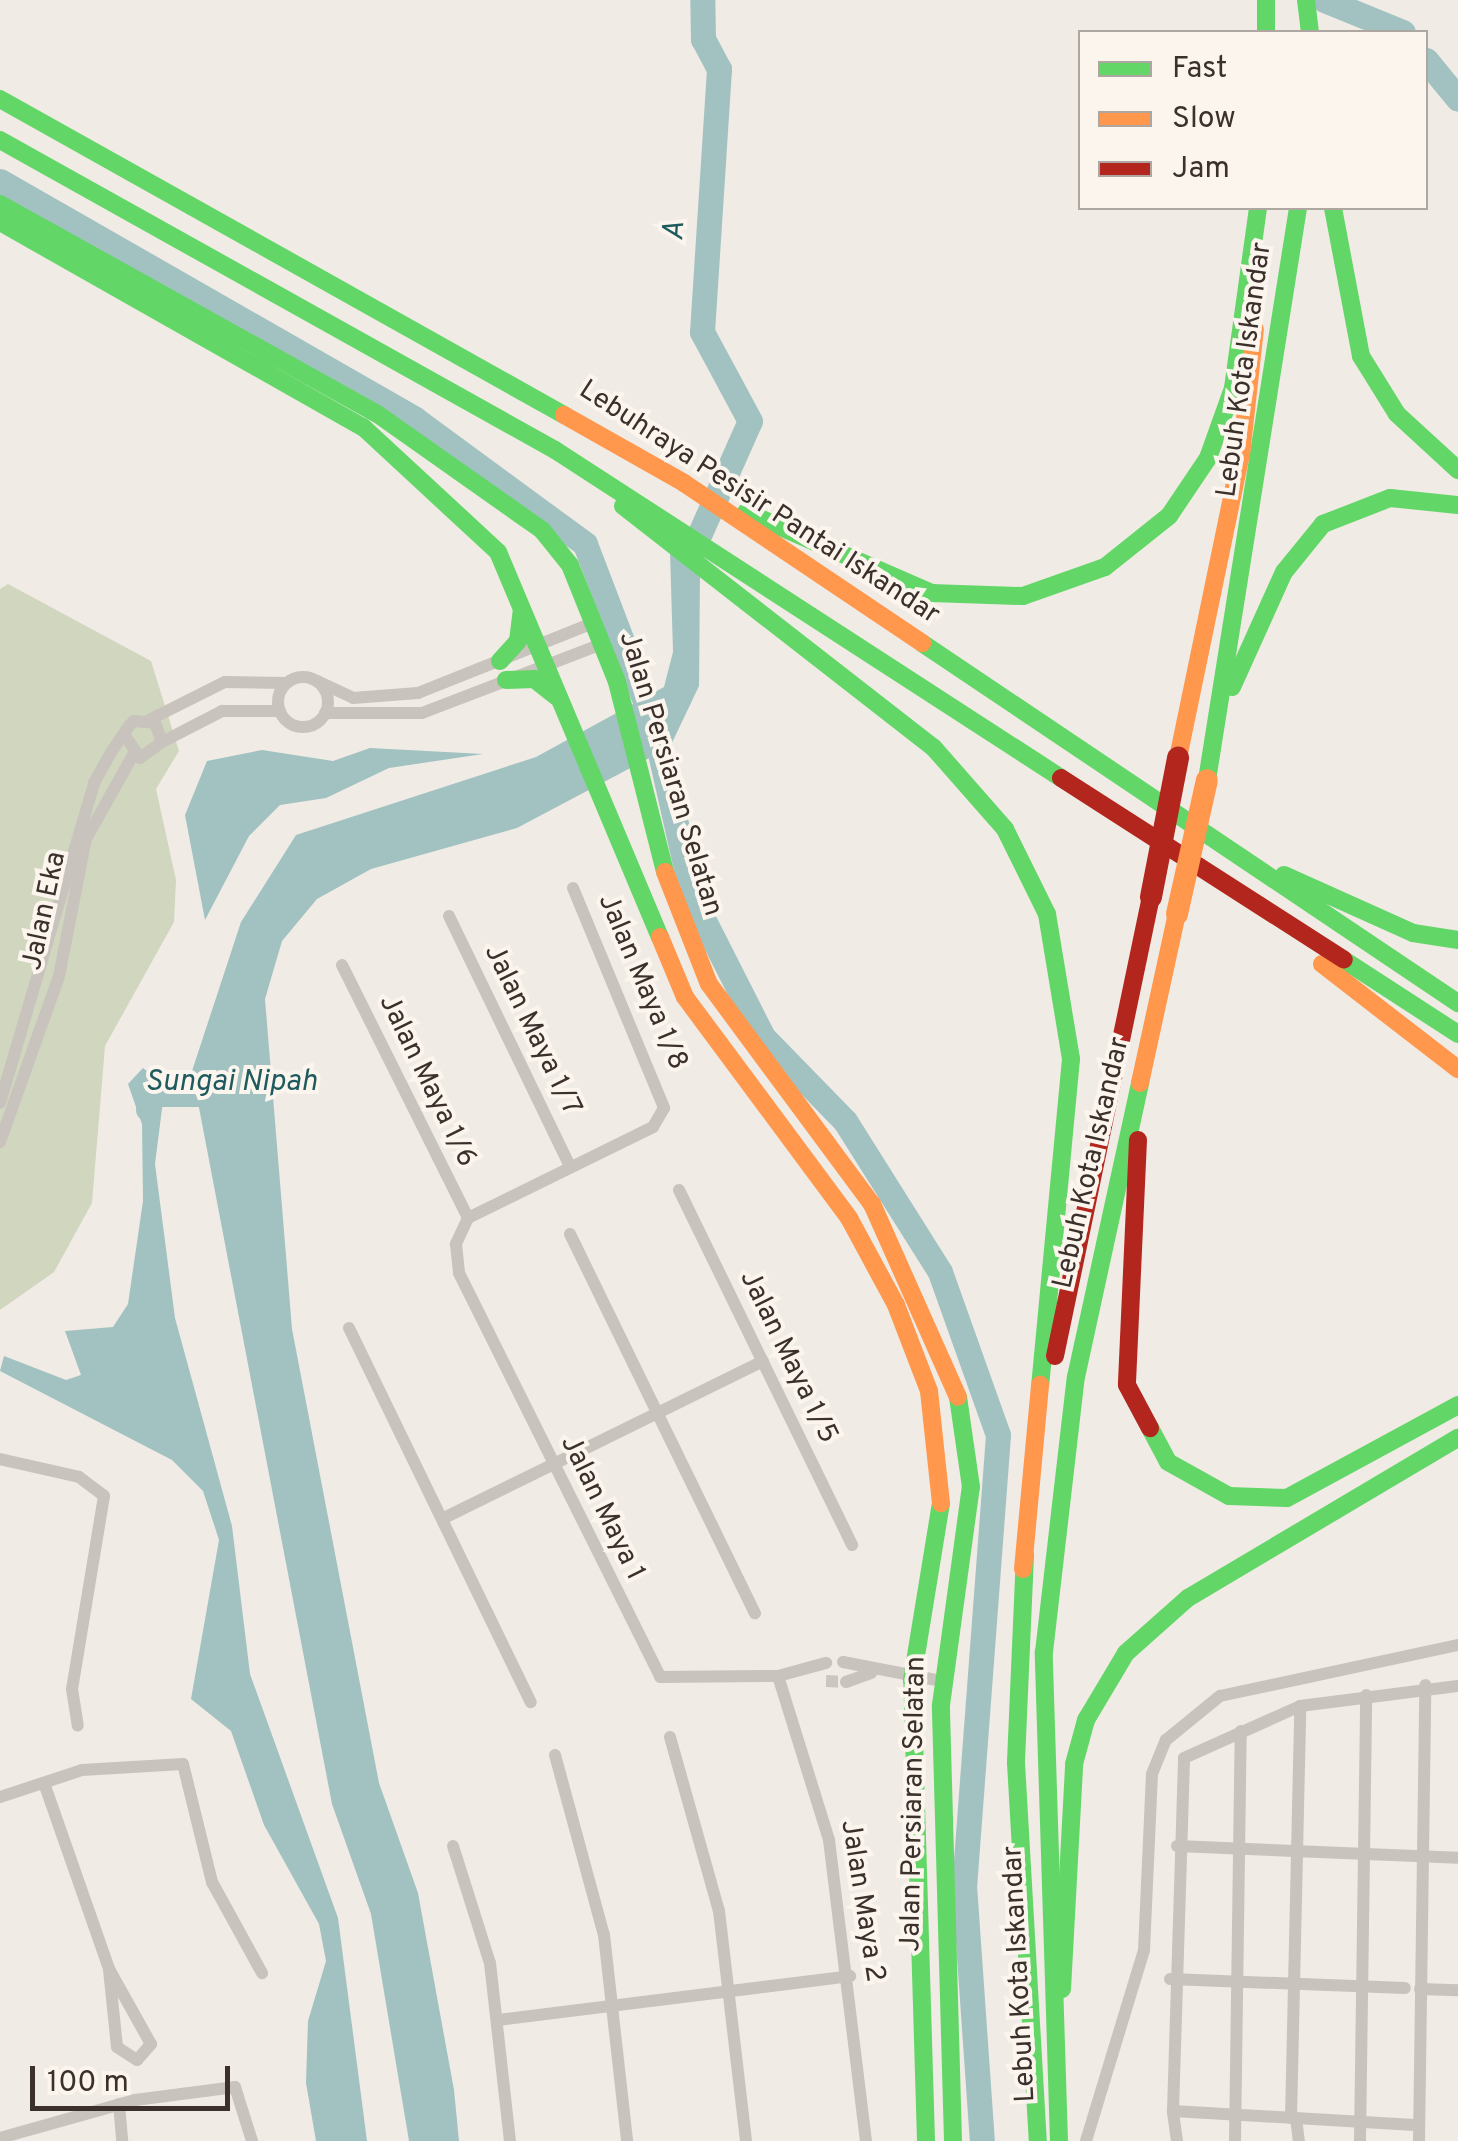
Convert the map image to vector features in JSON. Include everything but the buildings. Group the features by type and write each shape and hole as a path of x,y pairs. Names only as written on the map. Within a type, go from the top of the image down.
{"main road":[{"path":"1266,0 1266,30"},
{"path":"1300,30 1302,0"},
{"path":"1302,0 1310,30"},
{"name":"Lebuhraya Pesisir Pantai Iskandar","path":"0,98 684,483 1458,1002"},
{"path":"0,140 555,450 1231,894 1458,1034"},
{"name":"Jalan Persiaran Selatan","path":"0,204 376,412 542,530 570,565 620,697 648,790 673,902 709,984 872,1204 956,1384 971,1487 942,1681 938,1846 953,2141"},
{"path":"684,483 930,593 1023,596 1095,572 1153,532 1208,458 1233,388 1260,210"},
{"name":"Lebuh Kota Iskandar","path":"1038,2141 1016,1763 1023,1569 1076,1244 1240,455 1260,210"},
{"name":"Lebuh Kota Iskandar","path":"1059,2141 1053,2060 1044,1652 1076,1378 1208,780 1298,210"},
{"path":"1332,210 1361,356 1397,414 1458,470"},
{"name":"Jalan Persiaran Selatan","path":"0,222 364,427 469,521 521,598 604,813 685,997 849,1218 930,1391 944,1484 912,1680 926,2141"},
{"path":"555,450 933,748 1005,829 1048,914 1071,1060 1023,1569"},
{"path":"469,521 488,494"},
{"path":"1218,718 1284,572 1323,524 1390,498 1458,505"},
{"path":"521,598 522,631 502,671 534,679 564,710"},
{"path":"1236,852 1389,924 1458,940"},
{"path":"1231,894 1458,1068"},
{"path":"1143,1076 1124,1360 1132,1406 1168,1462 1229,1496 1288,1498 1458,1405"},
{"path":"1053,2060 1070,1921 1074,1764 1105,1682 1151,1625 1188,1598 1346,1509 1458,1438"}],"street":[{"path":"598,634 399,717 325,713 302,726 280,710 222,711 162,742 148,757 133,755 124,734 225,682 316,681 353,698 395,697 502,671 598,634"},
{"path":"316,681 325,713"},
{"path":"280,710 286,683"},
{"path":"149,720 162,742"},
{"name":"Jalan Eka","path":"0,1103 82,813 124,734"},
{"name":"Jalan Eka","path":"0,1142 58,976 86,839 133,755"},
{"name":"Jalan Maya 1/8","path":"468,1218 652,1127 664,1108 573,888"},
{"name":"Jalan Maya 1/7","path":"449,916 570,1166"},
{"name":"Jalan Maya 1/6","path":"342,965 468,1218"},
{"name":"Jalan Maya 1/5","path":"679,1190 852,1545"},
{"name":"Jalan Maya 1","path":"468,1218 456,1244 458,1273 660,1677 814,1672"},
{"path":"570,1234 755,1613"},
{"path":"349,1328 448,1516 531,1702"},
{"path":"448,1516 552,1461 762,1361"},
{"path":"1346,1509 1458,1448"},
{"path":"0,1459 79,1477 104,1496 72,1689 78,1726"},
{"path":"1086,2141 1144,1950 1152,1774 1166,1740 1220,1696 1458,1645"},
{"path":"843,1662 871,1673 942,1681"},
{"path":"826,1663 814,1672 826,1681"},
{"path":"846,1682 871,1673"},
{"name":"Jalan Maya 2","path":"778,1676 830,1840 850,1976 866,2141"},
{"path":"1419,2141 1415,2125 1412,1988 1422,1856 1426,1685"},
{"path":"1176,2141 1170,1980 1184,1758 1300,1706 1426,1685 1458,1686"},
{"path":"1360,2141 1358,1986 1366,1695"},
{"path":"1299,2141 1293,2118 1300,1706"},
{"path":"1235,2141 1232,2115 1241,1731"},
{"path":"670,1737 720,1910 746,2141"},
{"path":"555,1755 614,2002 627,2141"},
{"path":"0,1797 82,1770 183,1764 212,1882 262,1973"},
{"path":"44,1783 109,1969 151,2044 138,2060 117,2047 109,1969"},
{"path":"453,1846 490,1963 510,2141"},
{"path":"1177,1846 1458,1858"},
{"path":"498,2020 614,2002 850,1976"},
{"path":"1170,1980 1458,1990"},
{"path":"0,2138 66,2126 119,2104 225,2087 243,2094 252,2141"},
{"path":"119,2104 122,2141"},
{"path":"1174,2111 1415,2125"}],"green space":[{"path":"8,584 151,661 179,751 156,789 176,880 174,922 105,1046 92,1203 54,1272 0,1310 0,589"}],"water":[{"name":"Sungai Nipah","path":"670,552 700,574 699,686 670,747 517,828 371,869 317,899 282,941 265,999 292,1329 379,1783 418,1893 454,2090 459,2141 409,2141 371,1914 332,1804 192,1071 241,922 296,835 536,757 664,687 673,652"},
{"path":"370,748 483,754 389,768 326,798 280,805 249,836 205,920 185,815 207,761 262,750 333,761"},
{"path":"143,1068 165,1085 155,1164 175,1318 232,1526 250,1674 338,1918 367,2141 316,2141 306,2083 308,2021 326,1961 319,1924 264,1825 231,1731 191,1699 219,1540 203,1491 172,1460 0,1371 4,1356 66,1380 81,1375 65,1331 113,1327 128,1304 143,1201 142,1124 128,1084"}],"waterway":[{"name":"A","path":"688,560 750,421 702,332 719,69 703,39 702,0"},
{"path":"1324,0 1398,30"},
{"path":"1428,62 1458,99"},
{"path":"0,181 415,419 585,544 653,722 693,899 763,1037 845,1121 940,1272 998,1435 964,1885 982,2141"},
{"path":"148,1109 148,1094 223,1094"}],"tunnel":[{"path":"826,1681 846,1682"}],"traffic: fast":[{"path":"1266,0 1266,30"},
{"path":"1306,0 1310,30"},
{"path":"0,99 564,415"},
{"path":"0,140 555,450 1061,778"},
{"path":"0,204 376,413 542,530 570,565 617,682 665,872"},
{"path":"746,512 931,593 1023,596 1105,567 1169,516 1208,458 1233,388 1258,210"},
{"path":"1207,780 1298,210"},
{"path":"1333,210 1361,356 1397,414 1458,470"},
{"path":"0,222 363,427 498,552 660,937"},
{"path":"1232,687 1284,572 1323,524 1390,498 1458,505"},
{"path":"623,506 933,747 1005,829 1047,914 1071,1059 1040,1385"},
{"path":"500,661 518,641 522,610"},
{"path":"922,643 1458,1003"},
{"path":"506,680 534,679 557,697"},
{"path":"1284,875 1413,933 1458,940"},
{"path":"1344,960 1458,1034"},
{"path":"1059,2141 1044,1652 1076,1377 1140,1083"},
{"path":"953,2141 941,1705 971,1487 958,1397"},
{"path":"1150,1428 1168,1462 1229,1496 1287,1498 1458,1405"},
{"path":"1062,1989 1074,1764 1086,1720 1126,1653 1188,1598 1458,1438"},
{"path":"926,2141 912,1680 941,1503"},
{"path":"1025,1555 1016,1763 1038,2141"}],"traffic: slow":[{"path":"1178,758 1241,455 1255,329"},
{"path":"564,415 684,483 922,643"},
{"path":"1177,914 1207,780"},
{"path":"665,872 709,984 872,1204 958,1397"},
{"path":"1140,1083 1177,914"},
{"path":"660,937 685,997 849,1218 896,1305 929,1391 941,1503"},
{"path":"1322,964 1458,1069"},
{"path":"1023,1569 1040,1385"}],"traffic: jam":[{"path":"1151,897 1178,758"},
{"path":"1061,778 1344,960"},
{"path":"1055,1356 1151,897"},
{"path":"1138,1140 1127,1385 1150,1428"}]}
